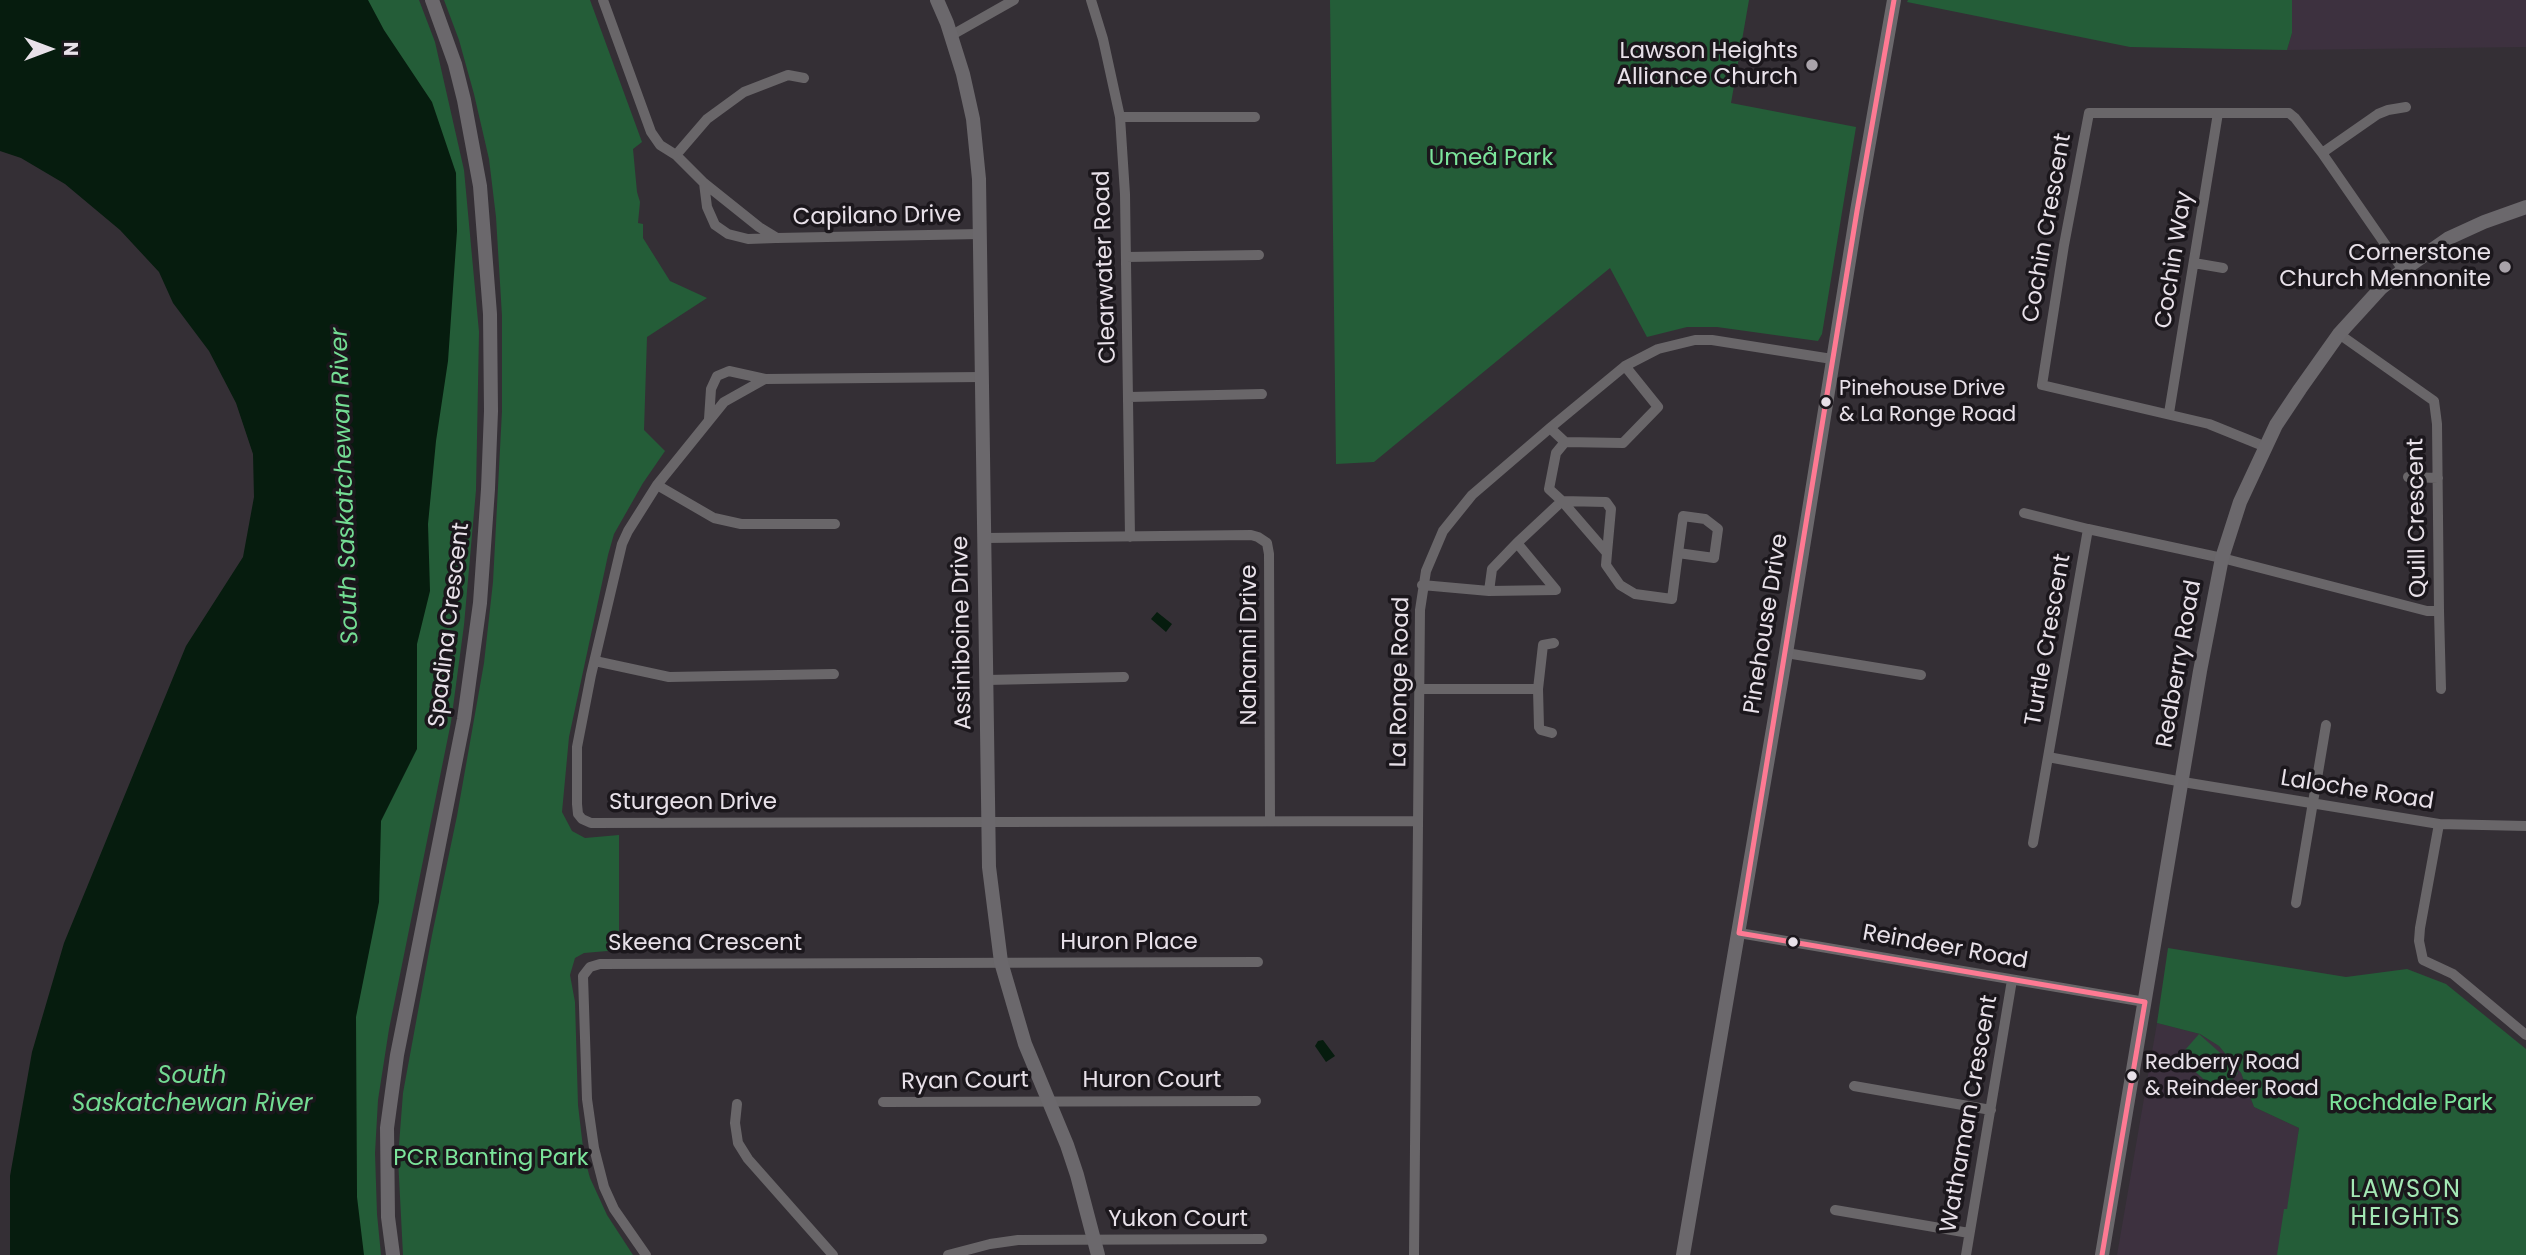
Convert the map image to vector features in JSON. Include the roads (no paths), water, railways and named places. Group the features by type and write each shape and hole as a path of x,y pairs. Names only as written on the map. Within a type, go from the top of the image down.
{"street":[{"name":"Spadina Crescent","path":"393,1255 388,1217 387,1128 397,1055 464,719 480,603 491,411 490,314 480,186 464,100 432,0"},
{"name":"Assiniboine Drive","path":"937,0 963,75 973,119 979,179 989,867 1001,962 1025,1044 1077,1175 1098,1255"},
{"path":"951,36 1014,0"},
{"name":"Clearwater Road","path":"1091,0 1103,39 1120,117 1126,257 1130,537"},
{"name":"Pinehouse Drive","path":"1683,1255 1894,0"},
{"name":"Capilano Drive","path":"605,1 652,132 660,145 676,155 704,183 759,227 777,238"},
{"path":"676,155 707,119 744,92 788,75 804,78"},
{"path":"2322,153 2378,114 2406,107"},
{"name":"Cochin Crescent","path":"2266,447 2208,424 2169,413 2042,385 2089,113 2289,113 2322,153 2403,270"},
{"name":"Cochin Way","path":"2169,413 2218,113"},
{"path":"1120,117 1255,117"},
{"name":"Capilano Drive","path":"704,183 707,207 715,225 728,234 748,239 979,234"},
{"name":"Redberry Road","path":"2102,1255 2222,558 2240,502 2276,425 2339,334 2381,288 2449,238 2526,207"},
{"path":"1126,257 1259,254"},
{"path":"2194,262 2223,268"},
{"name":"Quill Crescent","path":"2222,558 2427,611 2439,611 2438,478 2434,401 2339,334"},
{"name":"La Ronge Road","path":"1414,1255 1420,610 1422,585 1443,531 1472,495 1550,428 1625,366 1658,349 1695,340 1712,340 1832,359"},
{"path":"1550,428 1565,442 1623,443 1658,407 1625,366"},
{"name":"Sturgeon Drive","path":"709,419 712,389 717,376 729,371 765,379 982,377"},
{"name":"Sturgeon Drive","path":"765,379 724,402 709,419 657,485 622,544 577,747 578,814 587,822 988,822"},
{"path":"1129,397 1262,394"},
{"path":"1565,442 1556,453 1549,489 1607,553"},
{"path":"2408,477 2438,478"},
{"path":"657,485 714,518 741,524 835,524"},
{"path":"1489,591 1492,569 1562,501 1606,502 1611,509 1606,565 1620,585 1635,594 1672,599 1678,553 1683,516 1705,519 1718,529 1714,558 1678,553"},
{"path":"2024,513 2088,529"},
{"name":"Turtle Crescent","path":"2183,782 2048,757 2088,529 2222,558"},
{"name":"Nahanni Drive","path":"985,538 1251,535 1267,543 1270,821"},
{"path":"1422,585 1489,591 1556,590 1517,543"},
{"path":"2439,611 2441,689"},
{"path":"1552,733 1539,727 1538,689 1543,645 1555,643"},
{"path":"1786,653 1922,675"},
{"path":"594,661 669,677 834,674"},
{"path":"987,680 1124,677"},
{"path":"1419,689 1538,689"},
{"path":"2296,902 2326,725"},
{"path":"2033,843 2048,757"},
{"name":"Laloche Road","path":"2183,782 2439,824 2526,826"},
{"path":"988,822 1418,821"},
{"path":"2439,824 2420,928 2419,941 2423,960 2453,974 2526,1035"},
{"name":"Reindeer Road","path":"1739,933 2144,1002"},
{"name":"Huron Place","path":"1001,962 1258,962"},
{"name":"Skeena Crescent","path":"646,1255 614,1209 604,1187 591,1136 587,1099 583,976 590,967 614,963 1001,962"},
{"name":"Wathaman Crescent","path":"1966,1255 2012,980"},
{"path":"1854,1086 1991,1110"},
{"name":"Huron Court","path":"1048,1100 1256,1101"},
{"name":"Ryan Court","path":"883,1102 1048,1100"},
{"path":"737,1104 735,1123 738,1143 748,1159 833,1255"},
{"path":"1835,1210 1969,1233"},
{"name":"Yukon Court","path":"1094,1240 1262,1239"},
{"path":"947,1255 1018,1240 1094,1240"}],"water":[{"name":"South Saskatchewan River","path":"0,0 368,0 384,30 432,102 456,173 457,231 448,361 436,441 428,524 430,591 417,644 417,749 381,821 379,902 356,1017 357,1197 364,1255 10,1255 10,1176 32,1052 64,943 186,646 243,557 254,497 253,454 236,403 209,351 173,303 159,272 120,230 65,184 21,158 0,151"},
{"path":"1157,612 1172,624 1166,632 1151,619"},
{"path":"1323,1040 1335,1056 1326,1062 1315,1046 1318,1041"}],"place":[{"name":"Lawson Heights Alliance Church","path":"1812,65"},
{"name":"Cornerstone Church Mennonite","path":"2505,267"},
{"name":"Pinehouse Drive & La Ronge Road","path":"1826,402"},
{"name":"Redberry Road & Reindeer Road","path":"2132,1076"}],"district":[{"name":"LAWSON HEIGHTS","path":"2406,1205"}],"park label":[{"name":"Umeå Park","path":"1491,159"},
{"name":"Rochdale Park","path":"2411,1104"},
{"name":"PCR Banting Park","path":"491,1159"}]}
